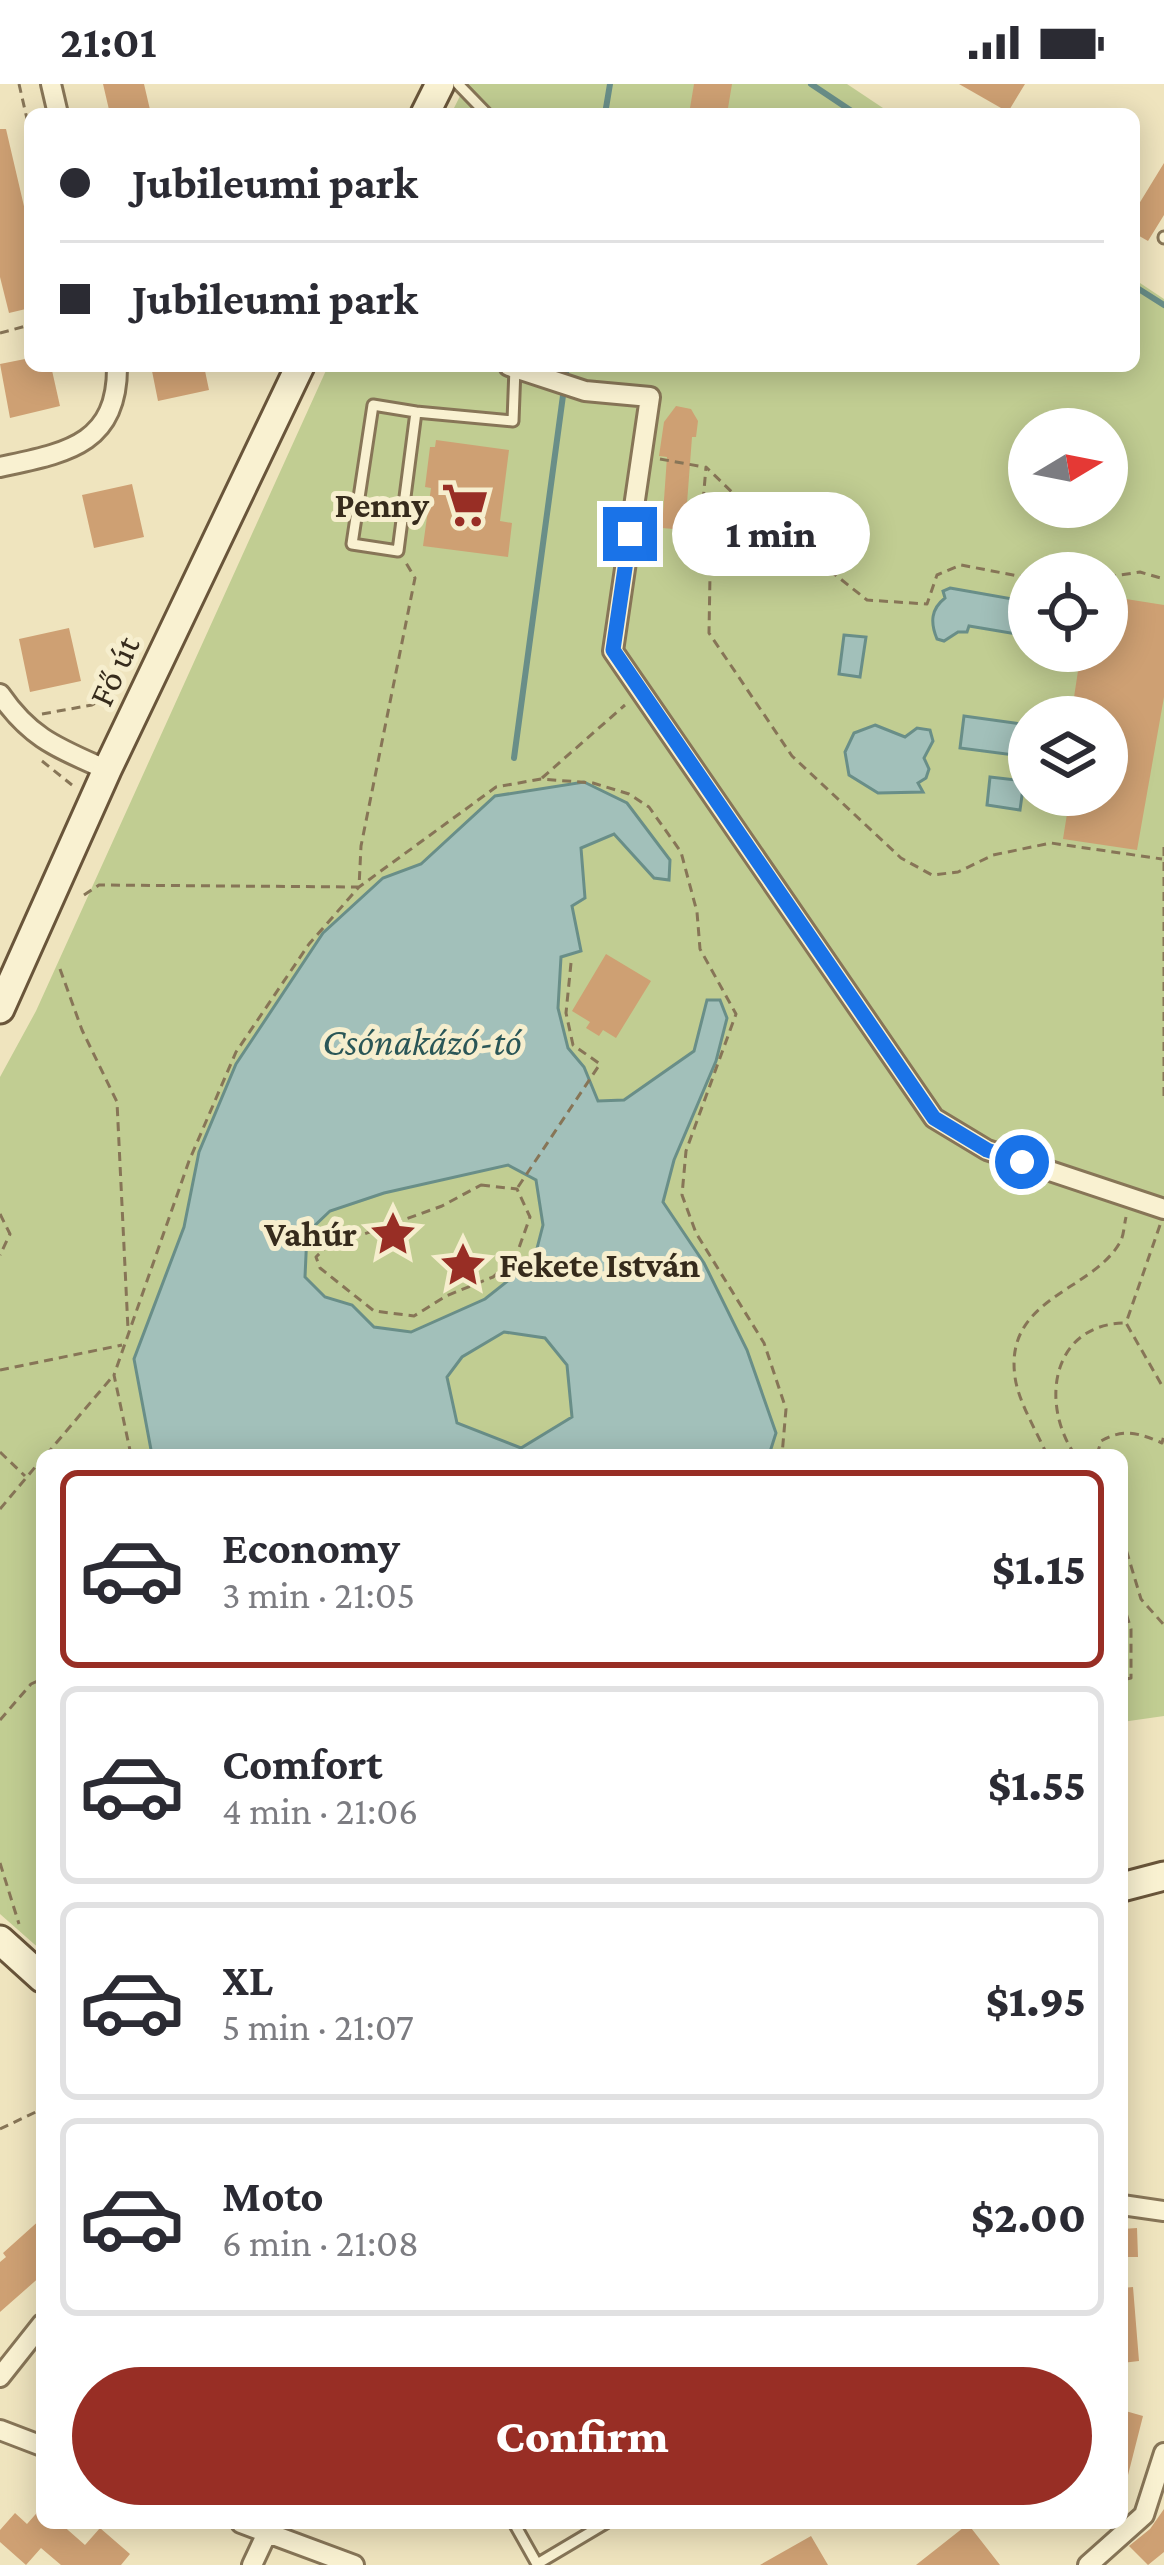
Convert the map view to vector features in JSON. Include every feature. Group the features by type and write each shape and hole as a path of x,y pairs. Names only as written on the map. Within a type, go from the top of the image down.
{"main road":[{"name":"Fő út","path":"0,1009 107,770 297,372"},
{"path":"1128,1885 1164,1876"},
{"path":"10,1934 36,1970"}],"street":[{"path":"0,467 59,454 87,440 110,412 117,372"},
{"path":"527,372 585,391 650,398 613,650 934,1118 987,1150 1164,1210"},
{"path":"0,694 57,747 107,770"},
{"path":"0,727 28,720"},
{"path":"1128,2206 1164,2211"},
{"path":"0,2377 36,2332"},
{"path":"0,2430 36,2444"},
{"path":"1088,2565 1144,2515 1164,2453"},
{"path":"257,2529 354,2565"},
{"path":"252,2565 267,2533"}],"lane":[{"path":"458,84 481,108"},
{"path":"416,412 398,550 352,544 373,405 513,421 512,372"},
{"path":"517,2529 537,2564 596,2529"}],"path":[{"path":"642,456 706,467 867,600 927,604 938,575 961,566 1008,574"},
{"path":"706,467 702,514 710,575 709,633 792,756 901,858 932,875 958,872 993,856 1051,842 1162,859"},
{"path":"359,887 361,846 415,578 398,550"},
{"path":"1128,574 1164,579"},
{"path":"541,779 641,691"},
{"path":"28,720 92,705 117,692"},
{"path":"37,756 72,784"},
{"path":"51,1449 114,1375 189,1161 236,1052 309,944 359,887 496,787 541,779 593,782 629,794 649,807 681,851 697,912 700,949 736,1014 686,1151 682,1195 696,1232 764,1343 786,1409 783,1449"},
{"path":"1164,847 1164,1098"},
{"path":"84,895 99,885 359,887"},
{"path":"518,1189 600,1064 573,1045 566,1012 571,963"},
{"path":"60,969 82,1030 117,1102 128,1331"},
{"path":"482,1185 518,1189 530,1216 515,1259 493,1276 414,1316 374,1311 320,1268 316,1257 325,1248 442,1205 482,1185"},
{"path":"1044,1449 1015,1377 1018,1339 1047,1298 1098,1267 1122,1241 1129,1197"},
{"path":"1164,1210 1126,1323 1164,1389"},
{"path":"0,1214 10,1234 0,1255"},
{"path":"1071,1449 1062,1437 1053,1394 1060,1360 1103,1324 1126,1323"},
{"path":"0,1370 123,1345"},
{"path":"114,1375 130,1449"},
{"path":"1098,1449 1101,1441 1118,1432 1140,1433 1162,1443 1164,1435"},
{"path":"0,1453 27,1478"},
{"path":"0,1509 36,1467"},
{"path":"1128,1556 1141,1599 1164,1625"},
{"path":"1128,1617 1132,1629 1128,1679"},
{"path":"0,1720 36,1681"},
{"path":"0,1863 10,1934"},
{"path":"0,2129 36,2112"}],"green space":[{"path":"466,84 847,84 883,108 454,108"},
{"path":"1140,283 1164,299 1164,1716 1128,1721 1128,1449 36,1449 36,1946 0,1914 0,1077 36,1011 325,372 1140,372"}],"water":[{"path":"950,588 1008,598 1008,632 969,626 967,632 937,639 933,616 945,598 943,591"},
{"path":"844,635 866,637 860,677 839,674"},
{"path":"964,716 1008,722 1008,754 960,748"},
{"path":"875,725 905,737 917,728 930,730 933,741 924,758 929,769 918,783 923,792 878,793 849,775 845,752 854,733"},
{"path":"990,777 1008,779 1008,808 987,805"},
{"name":"Csónakázó-tó","path":"584,782 627,803 670,860 669,880 654,878 614,834 581,848 585,898 572,906 581,951 561,957 558,1008 568,1048 584,1067 598,1101 624,1100 694,1051 707,1000 720,1000 727,1018 716,1061 674,1160 663,1202 704,1263 747,1350 776,1433 771,1449 151,1449 134,1359 184,1227 199,1152 236,1064 323,933 383,878 421,864 495,796","holes":["508,1165 536,1180 543,1225 534,1260 485,1299 411,1332 374,1327 352,1305 325,1297 305,1277 307,1233 330,1211 384,1193","504,1332 545,1338 567,1365 572,1417 521,1448 457,1423 447,1377 462,1357"]}],"building":[{"path":"103,84 144,84 150,108 109,108"},
{"path":"694,84 732,84 728,108 690,108"},
{"path":"959,84 1025,84 1010,108 1001,108"},
{"path":"0,129 6,129 24,206 24,309 9,313 0,277"},
{"path":"1164,163 1164,215 1148,241 1140,236 1140,202"},
{"path":"24,359 24,372 52,372 60,406 10,418 0,364"},
{"path":"152,372 205,372 209,390 158,401"},
{"path":"676,406 691,409 698,421 696,437 692,437 685,530 662,528 667,457 659,456 664,422"},
{"name":"Penny","path":"436,440 509,450 500,521 512,523 508,557 423,546 431,488 425,487 430,447 435,447"},
{"path":"132,484 144,537 94,548 82,495"},
{"path":"1128,599 1164,605 1164,697 1137,850 1063,839 1067,816 1128,816 1128,696 1074,696 1078,672 1128,672"},
{"path":"69,628 81,681 30,692 19,639"},
{"path":"606,954 651,981 616,1038 603,1030 599,1036 586,1028 590,1022 572,1011"},
{"path":"36,2223 36,2280 0,2312 0,2262 6,2257 3,2253"},
{"path":"1137,2228 1138,2257 1128,2257 1128,2229"},
{"path":"1128,2287 1133,2287 1139,2361 1128,2362"},
{"path":"1128,2412 1143,2416 1128,2475"},
{"path":"1164,2509 1164,2552 1148,2565 1129,2546"},
{"path":"15,2513 27,2524 36,2514 36,2529 67,2529 85,2545 101,2529 130,2554 121,2565 61,2565 41,2548 26,2565 0,2542 0,2530"},
{"path":"962,2529 972,2529 1000,2565 916,2565"},
{"path":"811,2536 828,2565 760,2565"}],"waterway":[{"path":"606,108 610,84"},
{"path":"811,84 847,108"},
{"path":"1140,290 1164,305"},
{"path":"514,758 566,372"}],"place":[{"name":"Penny","path":"465,505"},
{"name":"Vahúr","path":"393,1234"},
{"name":"Fekete István","path":"463,1265"}],"route":[{"path":"630,534 613,650 934,1118 987,1150 1022,1162"}]}
